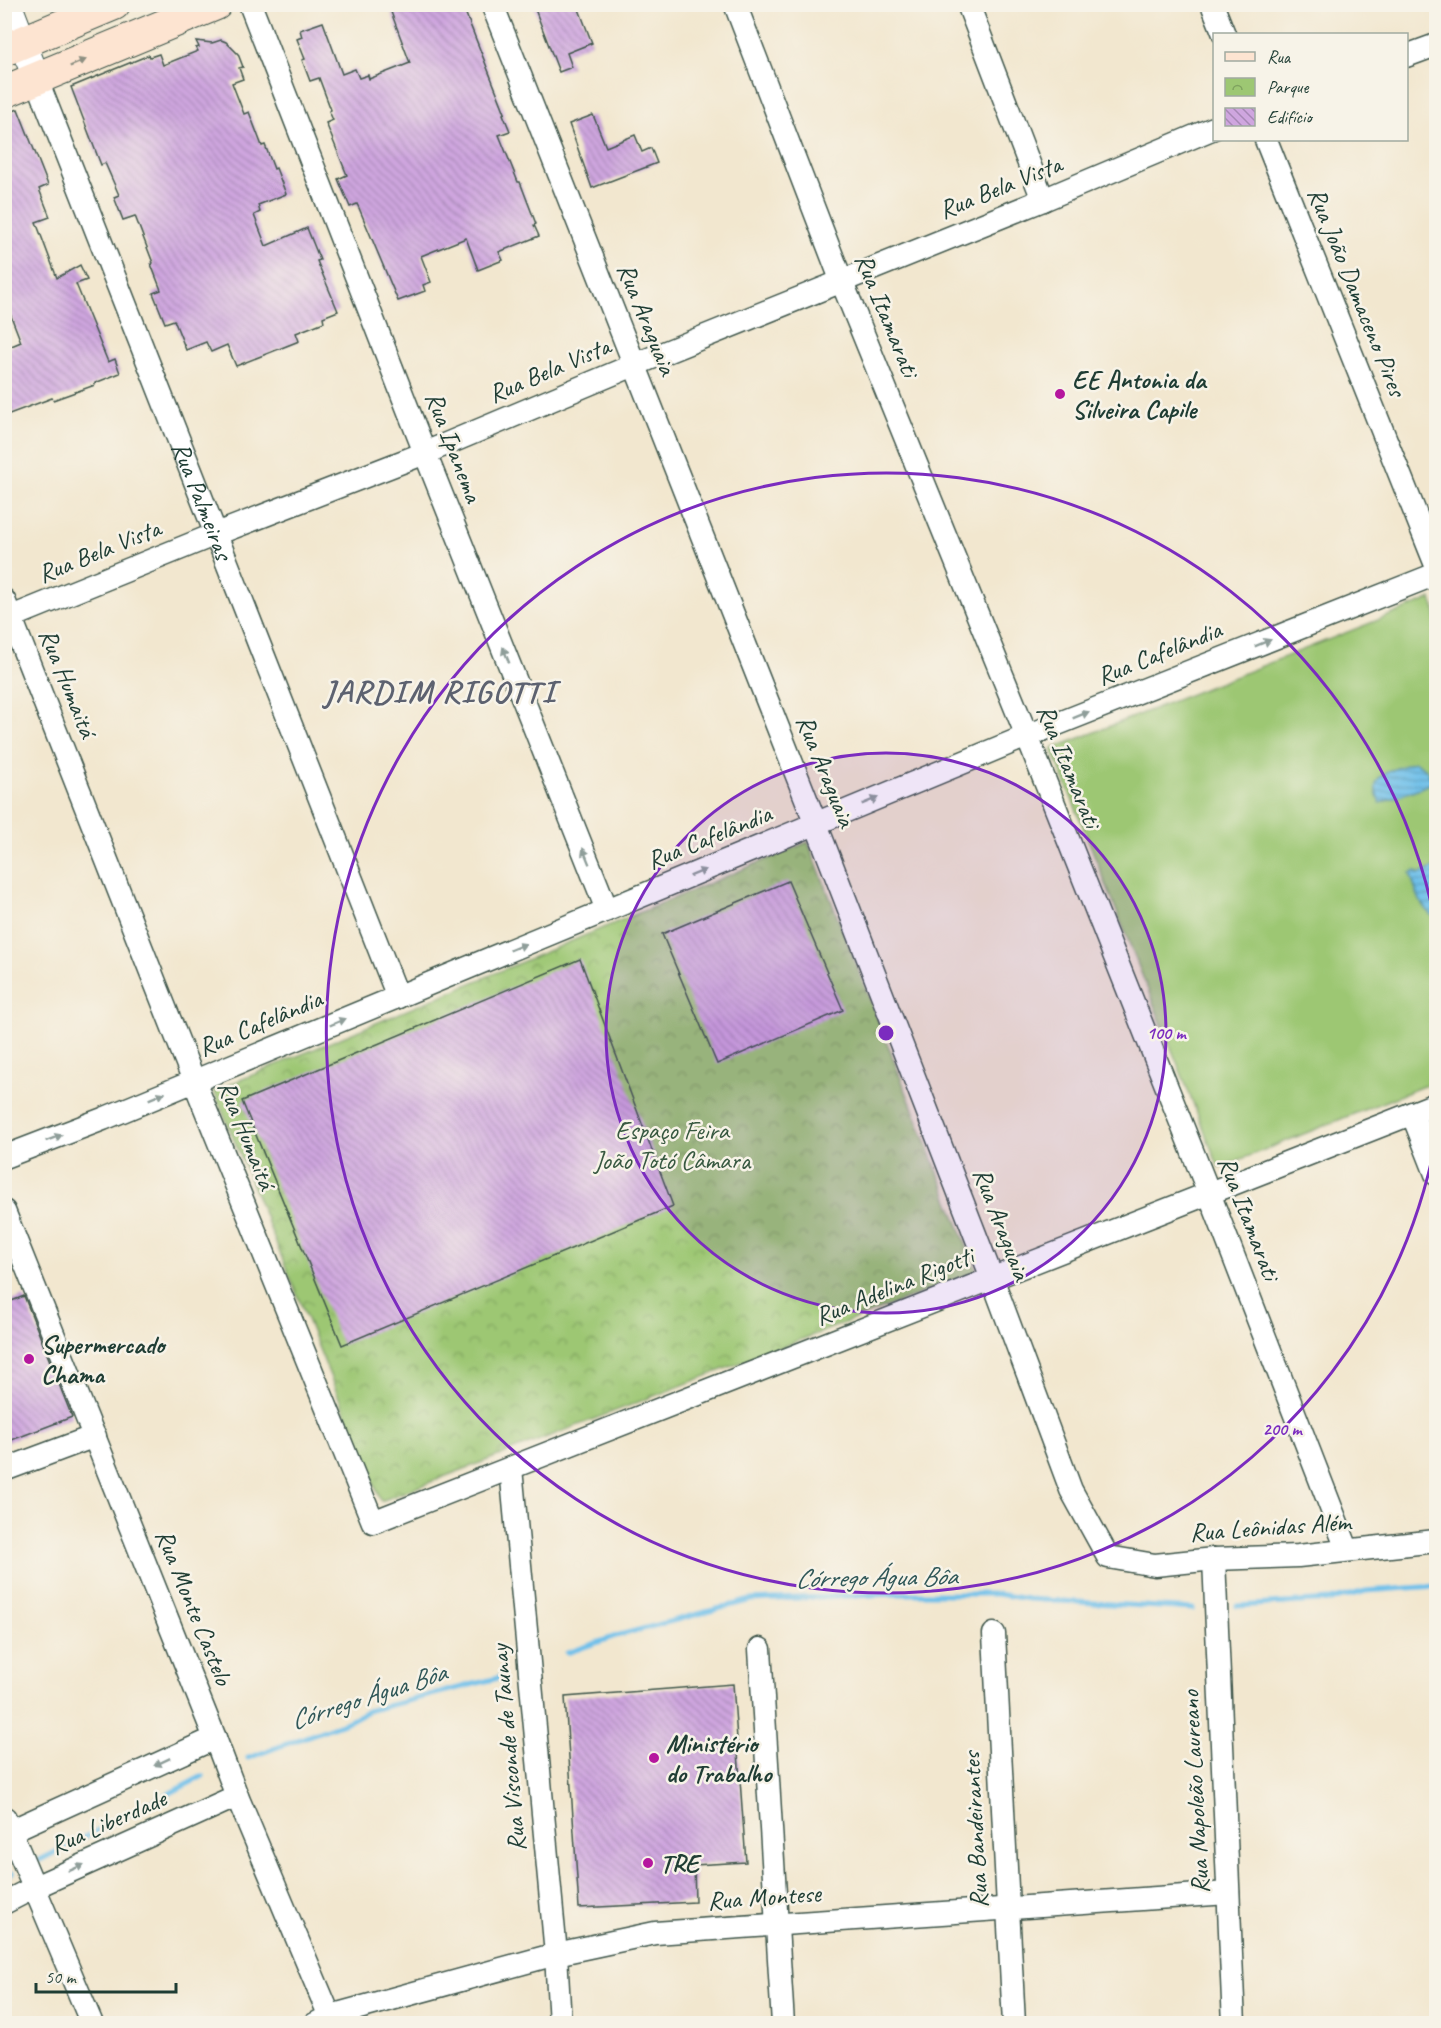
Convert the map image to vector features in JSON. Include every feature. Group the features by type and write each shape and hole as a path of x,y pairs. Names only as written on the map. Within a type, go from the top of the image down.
{"main road":[{"path":"14,46 114,4"},
{"path":"4,92 38,80 216,4"}],"street":[{"name":"Rua Palmeiras","path":"8,4 14,46 38,80 398,997"},
{"name":"Rua Ipanema","path":"250,4 607,910"},
{"name":"Rua Araguaia","path":"492,4 816,824 992,1278 1071,1490 1108,1557"},
{"name":"Rua Itamarati","path":"735,4 842,282 1027,736 1209,1193 1347,1549"},
{"path":"968,4 1043,200"},
{"path":"1212,4 1224,33"},
{"path":"1408,56 1437,45"},
{"name":"Rua Bela Vista","path":"7,612 425,453 634,365 1213,129"},
{"name":"Rua João Damaceno Pires","path":"1266,141 1437,565"},
{"name":"Rua Cafelândia","path":"4,1157 194,1081 1027,736 1437,574"},
{"name":"Rua Humaitá","path":"7,612 373,1522"},
{"name":"Rua Adelina Rigotti","path":"373,1522 1437,1104"},
{"path":"1412,1113 1437,1174"},
{"name":"Rua Monte Castelo","path":"4,1211 326,2021"},
{"path":"4,1470 95,1436"},
{"name":"Rua Visconde de Taunay","path":"511,1468 556,1954 560,2024"},
{"name":"Rua Leônidas Além","path":"1108,1557 1155,1565 1214,1559 1298,1556 1437,1541"},
{"name":"Rua Napoleão Laureano","path":"1214,1559 1234,2024"},
{"name":"Rua Bandeirantes","path":"994,1634 1014,2024"},
{"path":"760,1649 783,2024"},
{"name":"Rua Liberdade","path":"6,1828 215,1738"},
{"name":"Rua Liberdade","path":"4,1903 237,1796"},
{"path":"6,1828 35,1887 92,2024"},
{"name":"Rua Montese","path":"326,2021 556,1954 655,1933 1228,1893"}],"green space":[{"path":"1431,599 1436,613 1436,1081 1219,1168 1052,749"},
{"name":"Espaço Feira João Totó Câmara","path":"808,842 977,1272 381,1501 214,1091"}],"water":[{"path":"1415,762 1426,769 1433,783 1380,803 1376,791 1378,779 1392,770"},
{"path":"1436,867 1436,917 1434,917 1421,903 1410,873 1416,871 1418,874"}],"building":[{"path":"409,4 462,4 505,113 503,114 510,131 499,135 518,182 520,182 539,236 499,252 503,260 478,270 466,238 421,256 431,282 423,285 425,291 398,301 359,208 357,204 350,207 338,179 347,175 326,123 333,120 329,111 331,110 319,78 310,81 297,39 302,37 300,30 323,22 342,74 355,69 359,78 368,75 369,79 410,63 391,12"},
{"path":"533,4 577,4 592,43 567,53 572,67 559,72"},
{"path":"221,40 238,54 243,67 239,68 243,79 232,83 244,114 249,112 262,146 265,145 286,194 258,205 260,212 254,215 266,246 307,228 320,260 317,261 338,311 323,317 324,322 296,333 299,341 236,366 227,345 211,352 206,342 186,350 174,320 165,323 153,293 161,290 135,216 123,220 114,197 119,195 105,163 101,165 71,87 149,55 150,57 159,54 163,65 198,51 196,41 212,43"},
{"path":"18,109 48,185 39,189 50,217 36,222 57,278 80,265 87,280 76,284 108,362 115,359 120,373 95,383 95,385 4,416 4,349 21,342 9,311 4,313 4,115"},
{"path":"593,115 606,147 635,135 642,152 651,148 657,163 592,188 569,124"},
{"path":"788,881 843,1010 717,1064 662,934"},
{"path":"580,959 673,1206 342,1345 242,1101"},
{"name":"Supermercado Chama","path":"24,1296 72,1417 4,1443 4,1304"},
{"name":"Ministério do Trabalho","path":"733,1684 746,1862 694,1865 695,1902 579,1908 565,1697"}],"waterway":[{"path":"1237,1606 1331,1600 1366,1591 1436,1586"},
{"name":"Córrego Água Bôa","path":"567,1653 616,1636 751,1600 895,1594 997,1594 1028,1599 1193,1609"},
{"name":"Córrego Água Bôa","path":"248,1758 349,1721 367,1711 502,1677"},
{"name":"Córrego Água Bôa","path":"40,1860 203,1776"},
{"name":"Córrego Água Bôa","path":"4,1877 12,1873"}],"place":[{"name":"EE Antonia da Silveira Capile","path":"1060,394"},
{"name":"Supermercado Chama","path":"29,1359"},
{"name":"Ministério do Trabalho","path":"654,1758"},
{"name":"TRE","path":"648,1863"}],"district":[{"name":"JARDIM RIGOTTI","path":"440,691"}]}
